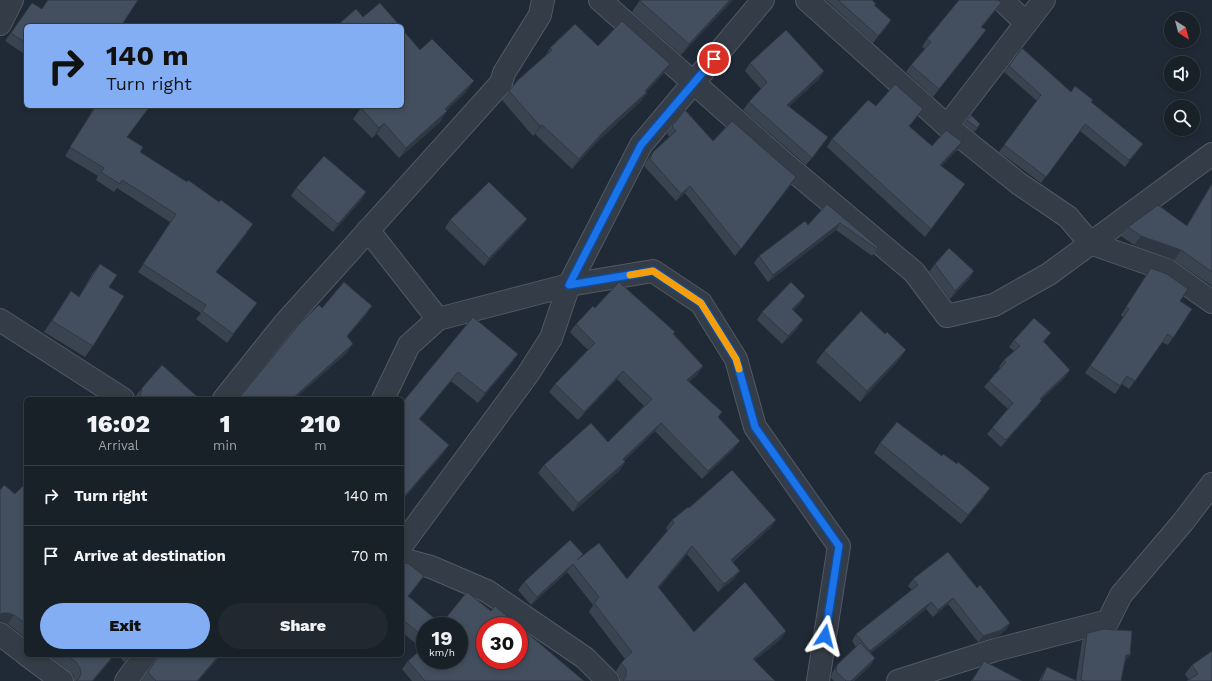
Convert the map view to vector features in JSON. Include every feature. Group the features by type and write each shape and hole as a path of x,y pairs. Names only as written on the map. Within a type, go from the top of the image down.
{"street":[{"path":"0,24 12,0"},
{"path":"226,397 284,324 501,83 504,73 540,15 543,0"},
{"path":"600,0 790,168 914,272 947,316 994,305 1048,274 1212,154"},
{"path":"404,542 528,374 551,338 569,285 641,145 763,0"},
{"path":"808,0 947,126 1018,183 1068,217 1090,243 1166,270 1212,302"},
{"path":"1002,0 1026,23"},
{"path":"947,126 1044,0"},
{"path":"368,230 438,319"},
{"path":"384,397 410,345 438,319 569,285 653,271 701,303 736,359 755,427 839,546 818,681"},
{"path":"0,320 120,397"},
{"path":"898,681 995,650 1108,622 1121,595 1169,539 1212,484"},
{"path":"404,560 431,567 487,591 586,658 608,681"},
{"path":"0,634 24,652"},
{"path":"31,657 62,681"},
{"path":"126,681 144,657"}],"building":[{"path":"48,0 138,0 122,24 24,24 24,42 11,33 32,3 42,9"},
{"path":"640,0 730,0 689,44"},
{"path":"838,0 872,0 876,4 874,5 891,20 878,36"},
{"path":"959,0 998,0 1001,3 981,27 986,30 939,89 911,65 931,42 927,39"},
{"path":"380,3 398,24 343,24 341,22 356,9 363,17"},
{"path":"622,21 670,64 645,91 647,92 603,132 579,159 542,125 540,126 509,91 518,80 552,50 550,48 575,24 598,46"},
{"path":"786,30 824,71 787,105 828,137 812,158 749,102 767,82 750,63"},
{"path":"404,31 420,50 432,39 474,81 445,109 447,111 406,148 384,123 379,128 361,108 404,108"},
{"path":"1022,48 1071,92 1075,86 1093,100 1091,102 1143,144 1129,160 1085,124 1046,177 1004,145 1041,95 1009,66"},
{"path":"895,84 923,109 909,126 932,146 946,130 962,142 940,165 965,184 931,229 832,139 868,100 876,106"},
{"path":"95,108 149,108 127,137 143,147 140,152 187,182 188,180 219,202 221,200 253,224 216,272 257,303 233,334 202,311 206,305 143,264 176,214 122,180 120,184 101,172 104,168 70,147"},
{"path":"685,110 713,141 732,121 796,177 741,249 690,186 681,194 650,159 653,152 676,131 672,126"},
{"path":"971,115 980,124 977,128 967,120"},
{"path":"324,156 366,192 338,224 296,188"},
{"path":"489,182 527,219 489,258 450,220"},
{"path":"1212,184 1212,272 1181,250 1141,236 1128,227 1158,205 1187,226"},
{"path":"827,204 878,247 877,249 840,223 773,275 759,256 805,221 808,225"},
{"path":"949,248 974,271 955,291 935,264"},
{"path":"100,264 117,275 109,287 124,296 93,346 52,321 71,291 79,297"},
{"path":"1151,268 1167,274 1188,289 1180,301 1192,309 1173,338 1168,334 1135,381 1127,376 1120,386 1090,366 1129,309 1126,307"},
{"path":"344,282 372,306 347,336 353,344 294,397 240,397 300,323 319,305 322,308"},
{"path":"619,282 675,332 673,334 703,366 687,380 722,412 718,417 740,441 708,471 661,423 623,459 625,462 578,503 544,465 591,423 608,442 652,399 623,371 584,412 555,384 595,343 576,324 593,306 595,308"},
{"path":"791,282 805,296 792,309 803,320 788,336 762,312"},
{"path":"861,311 885,334 887,332 906,350 867,391 824,351"},
{"path":"473,317 518,354 485,393 458,372 419,419 449,445 404,497 404,401"},
{"path":"1034,318 1051,333 1043,341 1070,370 1040,399 1042,400 1006,440 992,428 1013,403 989,381 1006,362 1004,360 1020,346 1014,340"},
{"path":"162,365 198,397 140,397 142,388"},
{"path":"897,422 942,456 943,454 957,464 958,462 990,488 968,515 880,443"},
{"path":"732,470 776,520 731,560 740,571 724,584 692,546 658,587 694,632 745,582 786,631 753,659 775,681 623,681 626,676 626,669 621,663 632,652 594,603 599,597 573,564 537,597 524,582 570,540 583,554 577,560 599,543 627,579 674,523 672,520 688,507 689,508"},
{"path":"4,485 15,494 24,485 24,622 14,615 8,613 2,613 0,615 0,490"},
{"path":"948,552 977,588 980,585 1010,623 1001,630 983,636 953,598 938,610 931,602 870,651 856,634 918,585 913,579"},
{"path":"405,563 409,564 424,576 408,596 433,617 416,617 416,631 404,621"},
{"path":"467,592 491,611 495,606 508,617 476,617 476,669 528,669 528,634 584,681 425,681 408,661 416,654 416,669 468,669 468,617 447,617"},
{"path":"1104,629 1132,631 1130,655 1126,655 1121,681 1081,680 1087,633"},
{"path":"860,643 875,658 851,681 846,681 836,671 837,665"},
{"path":"1212,651 1212,681 1187,681 1198,674 1192,665"},
{"path":"69,657 112,657 92,681 76,681 81,674 80,668 76,662"},
{"path":"158,657 217,657 197,681 156,681 148,672"},
{"path":"984,661 1022,681 972,681"},
{"path":"1047,667 1077,681 1041,681"}],"slow traffic":[{"path":"630,275 653,271 701,303 736,359 739,369"}],"route":[{"path":"714,59 641,145 569,285 653,271 701,303 736,359 755,427 839,546 825,636"}]}
